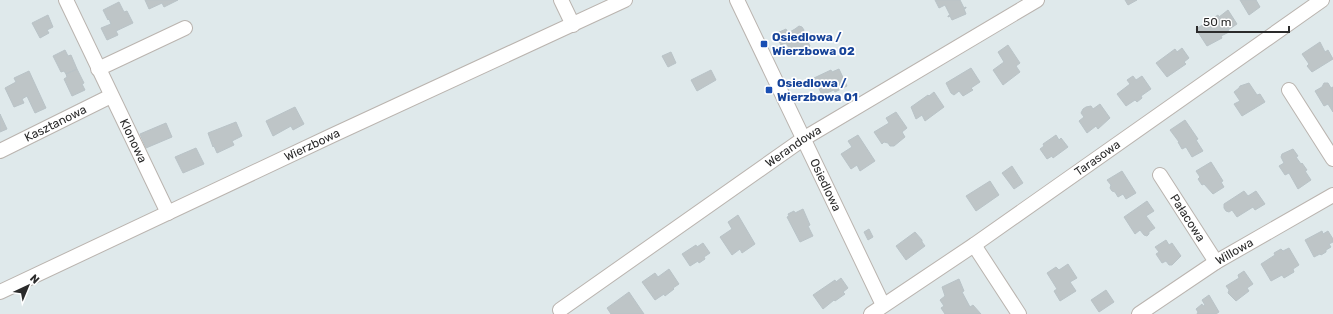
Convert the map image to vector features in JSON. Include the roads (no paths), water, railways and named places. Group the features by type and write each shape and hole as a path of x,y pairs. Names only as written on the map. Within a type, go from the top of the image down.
{"street":[{"name":"Klonowa","path":"66,0 168,213"},
{"path":"561,0 573,25"},
{"name":"Wierzbowa","path":"0,292 333,135 625,0"},
{"name":"Osiedlowa","path":"736,0 883,305"},
{"name":"Werandowa","path":"560,310 803,138 1037,0"},
{"name":"Tarasowa","path":"871,314 974,245 1322,0"},
{"path":"98,69 185,28"},
{"path":"1289,90 1333,158"},
{"name":"Kasztanowa","path":"0,151 111,96"},
{"name":"Pałacowa","path":"1160,175 1216,262"},
{"name":"Willowa","path":"1139,314 1216,262 1333,195"},
{"path":"974,245 1019,314"}],"place":[{"name":"Osiedlowa / Wierzbowa 02","path":"764,44"},
{"name":"Osiedlowa / Wierzbowa 01","path":"769,90"}]}
